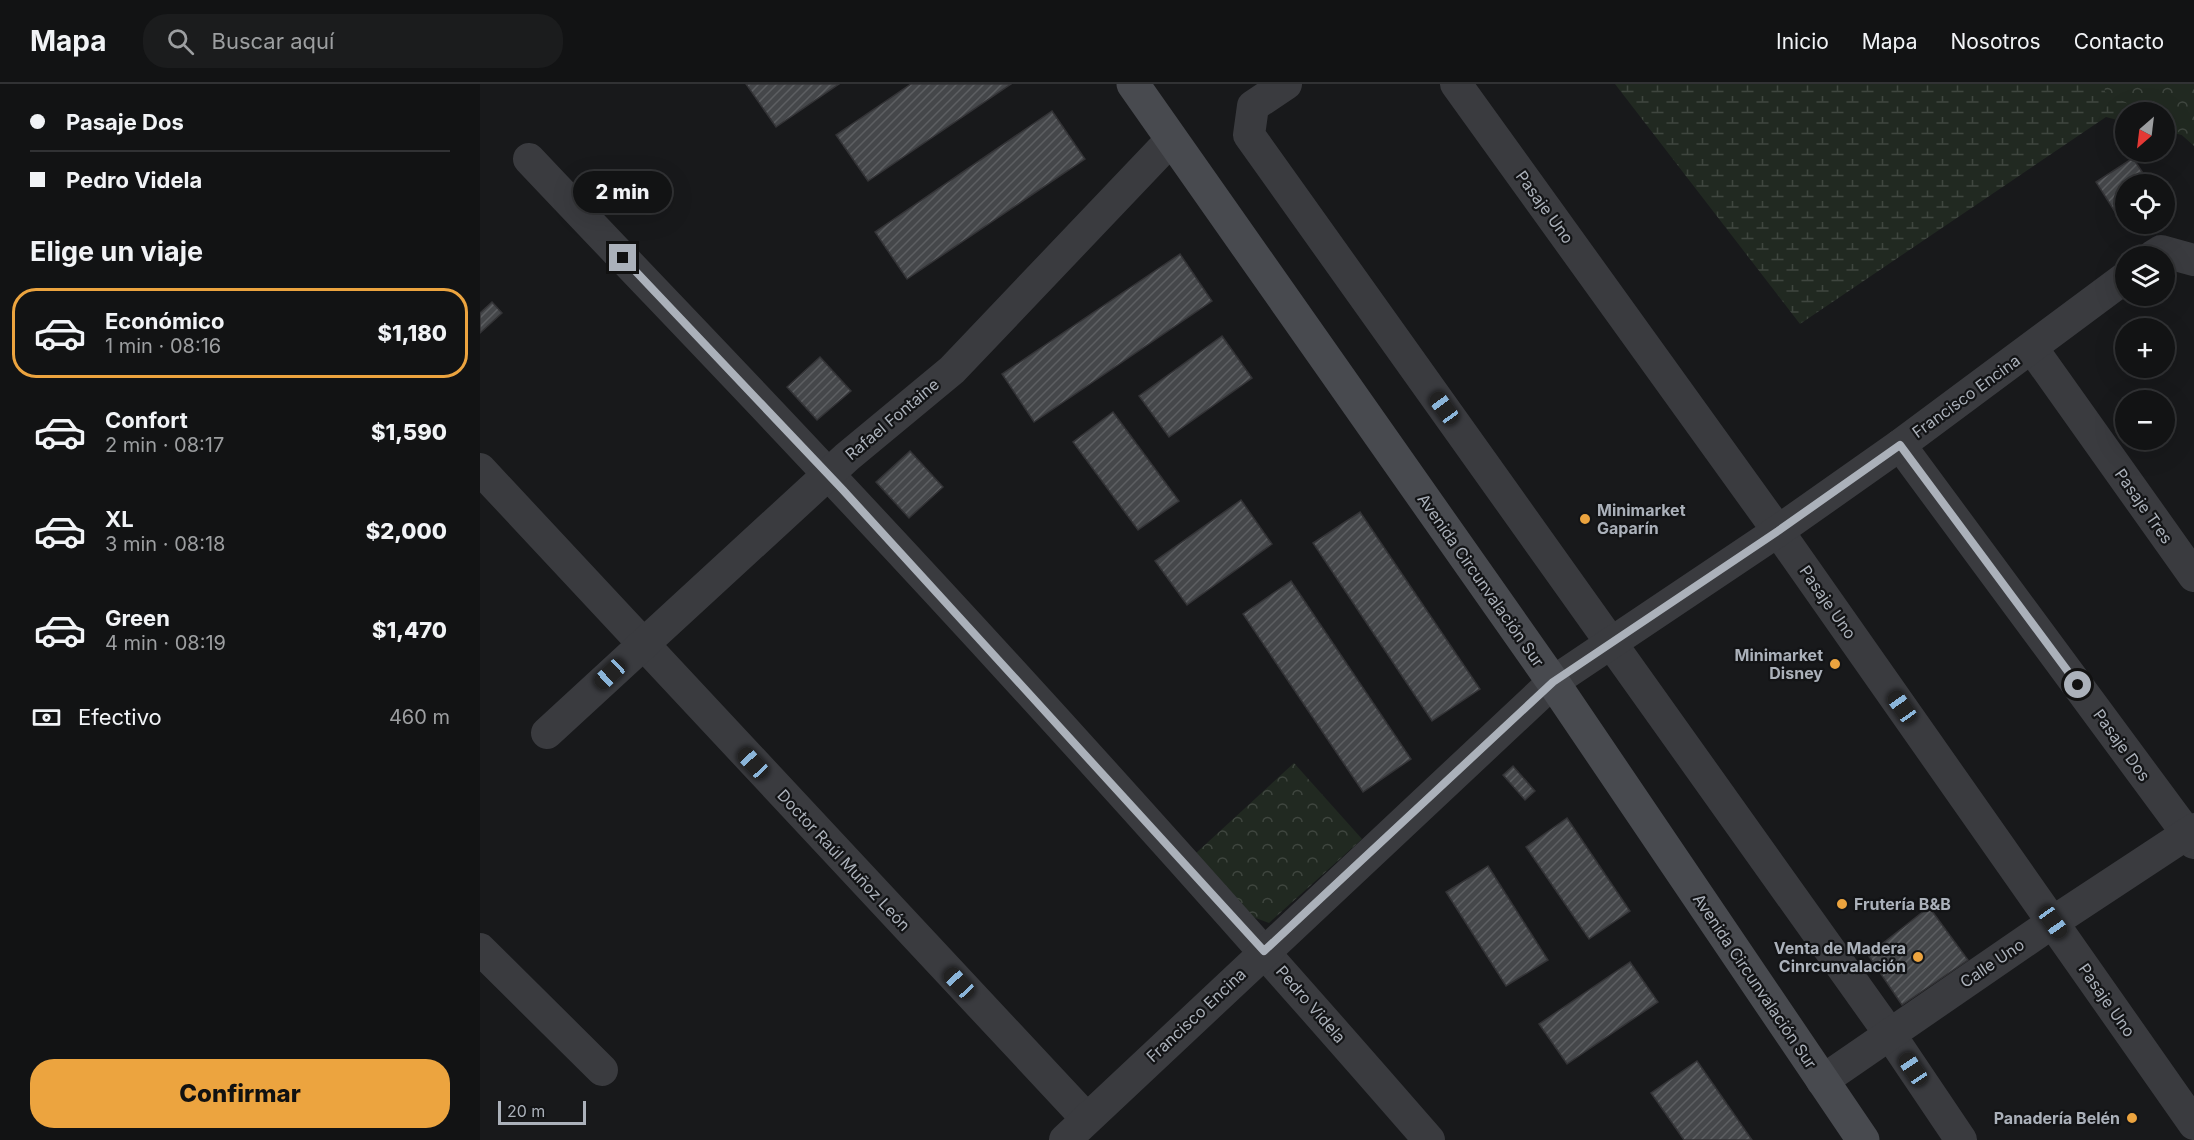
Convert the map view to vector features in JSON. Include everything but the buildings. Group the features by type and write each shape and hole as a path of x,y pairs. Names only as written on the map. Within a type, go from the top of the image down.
{"main road":[{"name":"Avenida Circunvalación Sur","path":"1133,84 1553,682 1863,1140"}],"street":[{"path":"1286,84 1253,106 1249,135 1612,642 1889,1033 1961,1140"},
{"name":"Pasaje Uno","path":"1456,84 1778,531 2194,1124"},
{"name":"Rafael Fontaine","path":"547,733 828,474 952,370 1171,141"},
{"name":"Pedro Videla","path":"529,159 828,474 1264,951 1429,1140"},
{"path":"2175,254 2194,259"},
{"name":"Francisco Encina","path":"1076,1129 1553,682 1778,531 1900,445 2115,286"},
{"name":"Pasaje Tres","path":"2032,348 2194,576"},
{"name":"Pasaje Dos","path":"1900,445 2192,835"},
{"name":"Doctor Raúl Muñoz León","path":"480,469 642,644 1076,1129"},
{"name":"Calle Uno","path":"1822,1081 2053,922 2192,835"},
{"path":"480,949 602,1070"}],"green space":[{"path":"1615,84 2194,84 2194,138 2175,133 2175,102 2115,102 2115,119 2106,117 1800,324"},
{"path":"2104,84 2194,84 2194,146 2175,129 2175,102 2125,102 2105,92"},
{"path":"1294,763 1362,839 1269,923 1253,917 1195,854"}],"place":[{"name":"Minimarket Gaparín","path":"1585,519"},
{"name":"Minimarket Disney","path":"1835,664"},
{"name":"Frutería B&B","path":"1842,904"},
{"name":"Venta de Madera Cinrcunvalación","path":"1918,957"},
{"name":"Panadería Belén","path":"2132,1118"}],"route":[{"path":"623,258 843,490 1264,951 1553,682 1778,531 1900,445 2078,685"}]}
